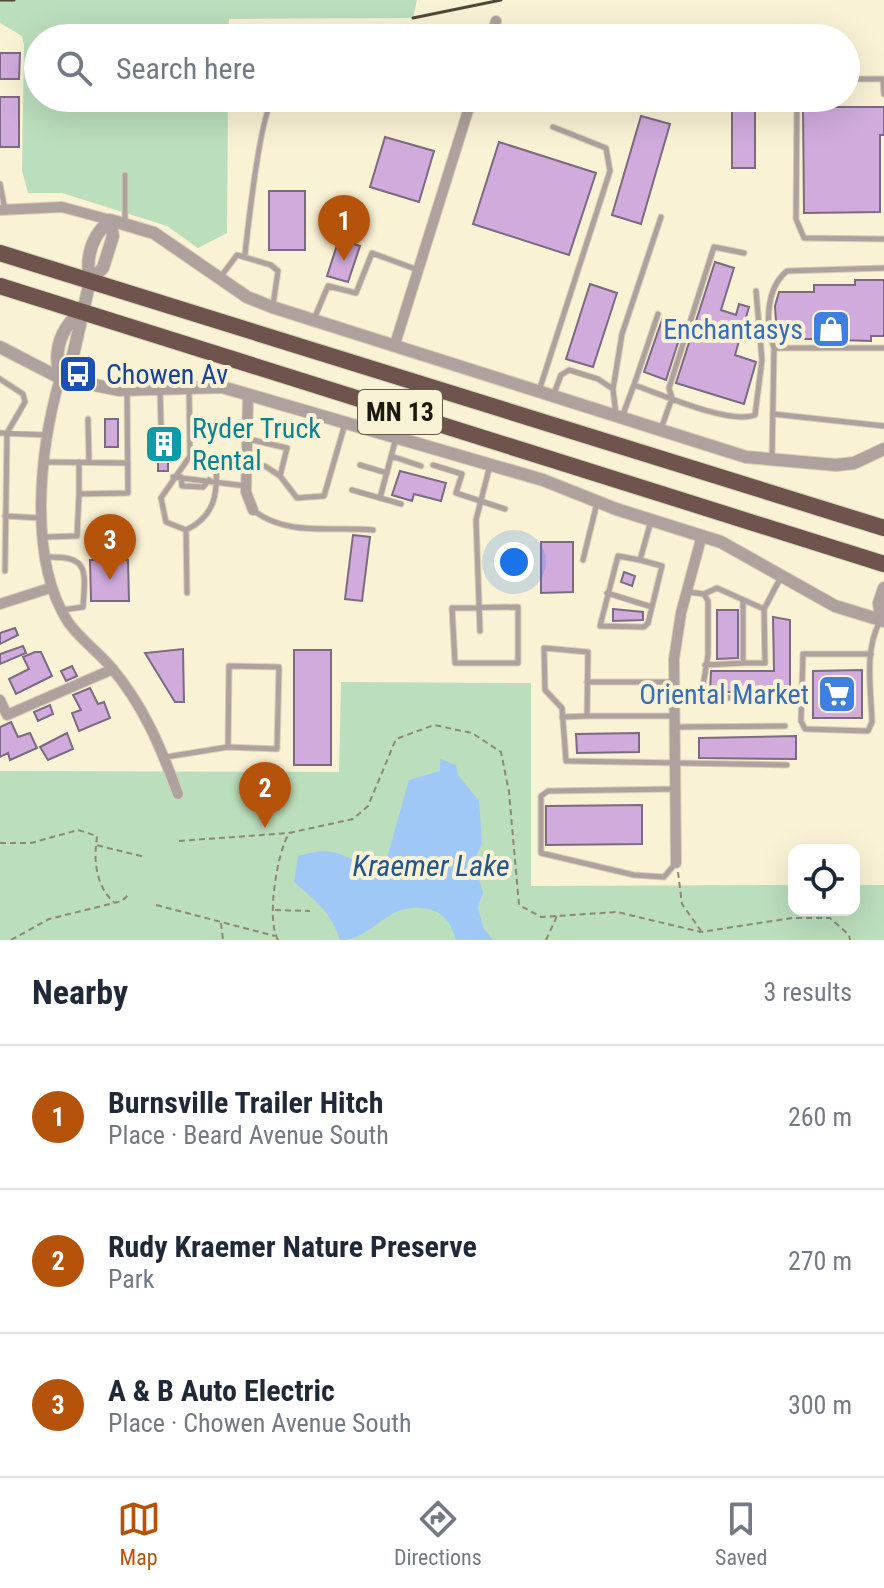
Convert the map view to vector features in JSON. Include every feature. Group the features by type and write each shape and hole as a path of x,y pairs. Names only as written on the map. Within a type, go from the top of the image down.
{"highway":[{"name":"MN 13","path":"0,253 884,528"},
{"name":"MN 13","path":"0,286 884,564"}],"street":[{"path":"395,344 468,112"},
{"path":"3,210 62,207 154,233 247,297 272,307 661,430 772,461 836,465 854,463 884,449"},
{"path":"110,220 97,232 87,265 90,281 81,311 66,325 55,360 60,378 44,462 45,557 50,588 69,624 113,669 136,700 165,757 178,794"},
{"path":"0,347 60,378 127,389 222,387 543,480 597,502 702,535 835,606 883,619 879,603 884,588"},
{"path":"248,395 246,486 253,510"},
{"path":"676,863 674,659 702,535"},
{"path":"0,604 50,588"},
{"path":"0,700 7,715 113,669"}],"lane":[{"path":"860,79 883,79 884,94"},
{"path":"245,254 267,112"},
{"path":"797,112 796,219 804,238 884,239"},
{"path":"538,392 610,171 606,148 553,127"},
{"path":"125,175 125,224"},
{"path":"0,184 3,210"},
{"path":"619,417 613,389 622,334 661,217"},
{"path":"661,430 672,398 669,388 714,247 744,253"},
{"path":"314,320 328,286 356,293 372,253 418,270"},
{"path":"219,279 237,255 245,254 278,271 272,307"},
{"path":"772,461 774,348 770,295 777,279 787,271 884,268"},
{"path":"634,385 716,412 749,417 755,415 762,360 756,291"},
{"path":"619,417 634,385 658,314"},
{"path":"774,348 884,348"},
{"path":"553,396 561,375 569,370 598,379 613,389"},
{"path":"0,379 23,394 25,402 3,433 5,571"},
{"path":"160,388 161,425"},
{"path":"189,388 190,456 172,477 161,498 166,522 186,530 202,522 217,496 218,480 216,461 190,456"},
{"path":"79,494 128,493 127,389"},
{"path":"773,414 884,426"},
{"path":"88,419 89,462"},
{"path":"246,466 265,466 280,476 297,498 324,496 345,423"},
{"path":"3,433 47,435"},
{"path":"380,498 396,438"},
{"path":"247,439 287,448 280,476"},
{"path":"391,456 421,466"},
{"path":"44,462 128,463"},
{"path":"43,537 77,536 79,462"},
{"path":"360,465 387,473"},
{"path":"433,465 462,474 456,493 505,509"},
{"path":"480,631 476,520 490,465"},
{"path":"172,477 218,480 246,486"},
{"path":"352,490 401,504"},
{"path":"583,560 597,502"},
{"path":"253,510 272,524 291,529 373,530"},
{"path":"5,516 44,518"},
{"path":"640,560 651,520"},
{"path":"186,530 187,593"},
{"path":"45,557 69,556 77,559 83,567 83,607 62,610"},
{"path":"618,556 640,560 662,566 644,627 600,626 618,556"},
{"path":"705,665 765,663 764,609 781,576"},
{"path":"687,592 704,594 717,588 764,609"},
{"path":"607,593 652,607"},
{"path":"701,698 708,601 704,594"},
{"path":"743,600 743,663"},
{"path":"518,607 518,663 455,663 452,608 479,608 518,607"},
{"path":"871,654 803,654 801,721 805,729 868,731 872,722 871,654 870,639 883,619"},
{"path":"587,716 588,652 544,648 545,690 562,708 566,761 787,765"},
{"path":"165,757 228,747 277,749 279,667 229,666 228,747"},
{"path":"587,682 674,682"},
{"path":"674,699 802,697"},
{"path":"562,717 785,726"},
{"path":"675,789 548,791 541,796 541,853 634,875 664,877 676,863"}],"path":[{"path":"179,841 289,833 353,819 368,806 396,739 434,725 472,733 501,752 509,792 519,905 541,917 617,912 701,932 792,918 830,918 849,935 850,940"},
{"path":"0,843 31,843 78,830 97,836 94,864 102,886 115,903"},
{"path":"278,940 273,910 281,847 289,833"},
{"path":"96,845 145,857"},
{"path":"676,863 682,904 701,932"},
{"path":"11,940 49,919 115,903 130,893"},
{"path":"156,905 275,936"},
{"path":"273,910 310,911"},
{"path":"546,940 557,916"},
{"path":"221,922 223,940"}],"green space":[{"path":"0,0 417,0 413,18 229,19 229,24 24,24 24,45 22,36 0,23"},
{"path":"24,45 24,112 228,112 227,233 198,248 167,226 62,193 28,193 22,170"},
{"path":"341,682 531,683 531,886 788,885 788,916 860,916 860,885 884,885 884,940 0,940 0,771 339,772"}],"water":[{"name":"Kraemer Lake","path":"440,759 456,765 458,775 479,801 482,843 474,861 483,893 478,907 483,927 493,940 456,940 443,916 428,909 413,908 390,915 362,934 340,940 327,914 294,882 298,856 327,851 363,864 387,858 409,780 440,771"}],"building":[{"path":"0,53 20,53 19,79 0,79"},
{"path":"0,97 19,97 19,147 0,147"},
{"path":"860,107 884,107 884,135 880,135 880,212 804,213 803,112 860,112"},
{"path":"732,112 755,112 755,168 732,168"},
{"path":"641,116 670,124 641,224 612,215"},
{"path":"385,137 434,151 419,202 370,187"},
{"path":"499,142 596,173 569,255 473,224"},
{"path":"269,191 305,191 305,250 269,250"},
{"path":"339,239 360,246 348,282 327,276"},
{"path":"715,262 734,268 721,310 736,315 739,304 749,307 735,355 756,362 744,404 676,383"},
{"path":"855,280 884,280 884,336 871,336 871,341 777,338 775,306 779,292 814,292 814,285 855,285"},
{"path":"590,284 617,293 593,367 566,359"},
{"path":"663,317 684,324 666,380 644,372"},
{"path":"105,419 118,419 118,447 105,447"},
{"name":"Ryder Truck Rental","path":"151,428 177,428 177,460 168,460 168,471 158,471 158,461 151,461"},
{"path":"400,471 446,483 441,501 414,494 412,501 392,495"},
{"path":"353,535 370,537 362,601 345,599"},
{"path":"541,542 573,542 573,592 541,593"},
{"path":"90,560 128,560 129,601 91,601"},
{"path":"624,572 635,576 632,586 621,582"},
{"path":"613,609 643,612 643,620 613,621"},
{"path":"717,610 738,610 738,658 717,659"},
{"path":"773,617 790,620 790,692 710,692 711,671 774,671"},
{"path":"15,628 18,635 0,644 0,633"},
{"path":"23,646 26,653 0,664 0,654"},
{"path":"183,649 184,702 175,702 145,653"},
{"path":"294,650 331,650 331,765 294,765"},
{"path":"41,652 52,676 16,694 9,679 29,669 23,657"},
{"path":"72,666 77,676 66,681 61,671"},
{"name":"Oriental Market","path":"862,670 862,718 813,718 813,671"},
{"path":"90,688 98,704 104,702 110,718 79,731 72,713 81,710 73,695"},
{"path":"50,705 53,714 38,721 34,712"},
{"path":"11,722 18,737 30,733 37,748 10,760 8,753 0,757 0,727"},
{"path":"67,733 73,749 48,760 40,747"},
{"path":"639,733 639,752 577,753 576,734"},
{"path":"796,736 796,759 699,758 699,738"},
{"path":"642,805 642,844 546,845 546,806"}],"railway":[{"path":"0,0 14,0"},
{"path":"413,18 501,0"}],"place":[{"name":"Burnsville Trailer Hitch","path":"344,261"},
{"name":"Enchantasys","path":"831,329"},
{"name":"Chowen Av","path":"78,374"},
{"name":"Ryder Truck Rental","path":"164,444"},
{"name":"A & B Auto Electric","path":"110,580"},
{"name":"Oriental Market","path":"837,694"},
{"name":"Rudy Kraemer Nature Preserve","path":"265,828"}]}
